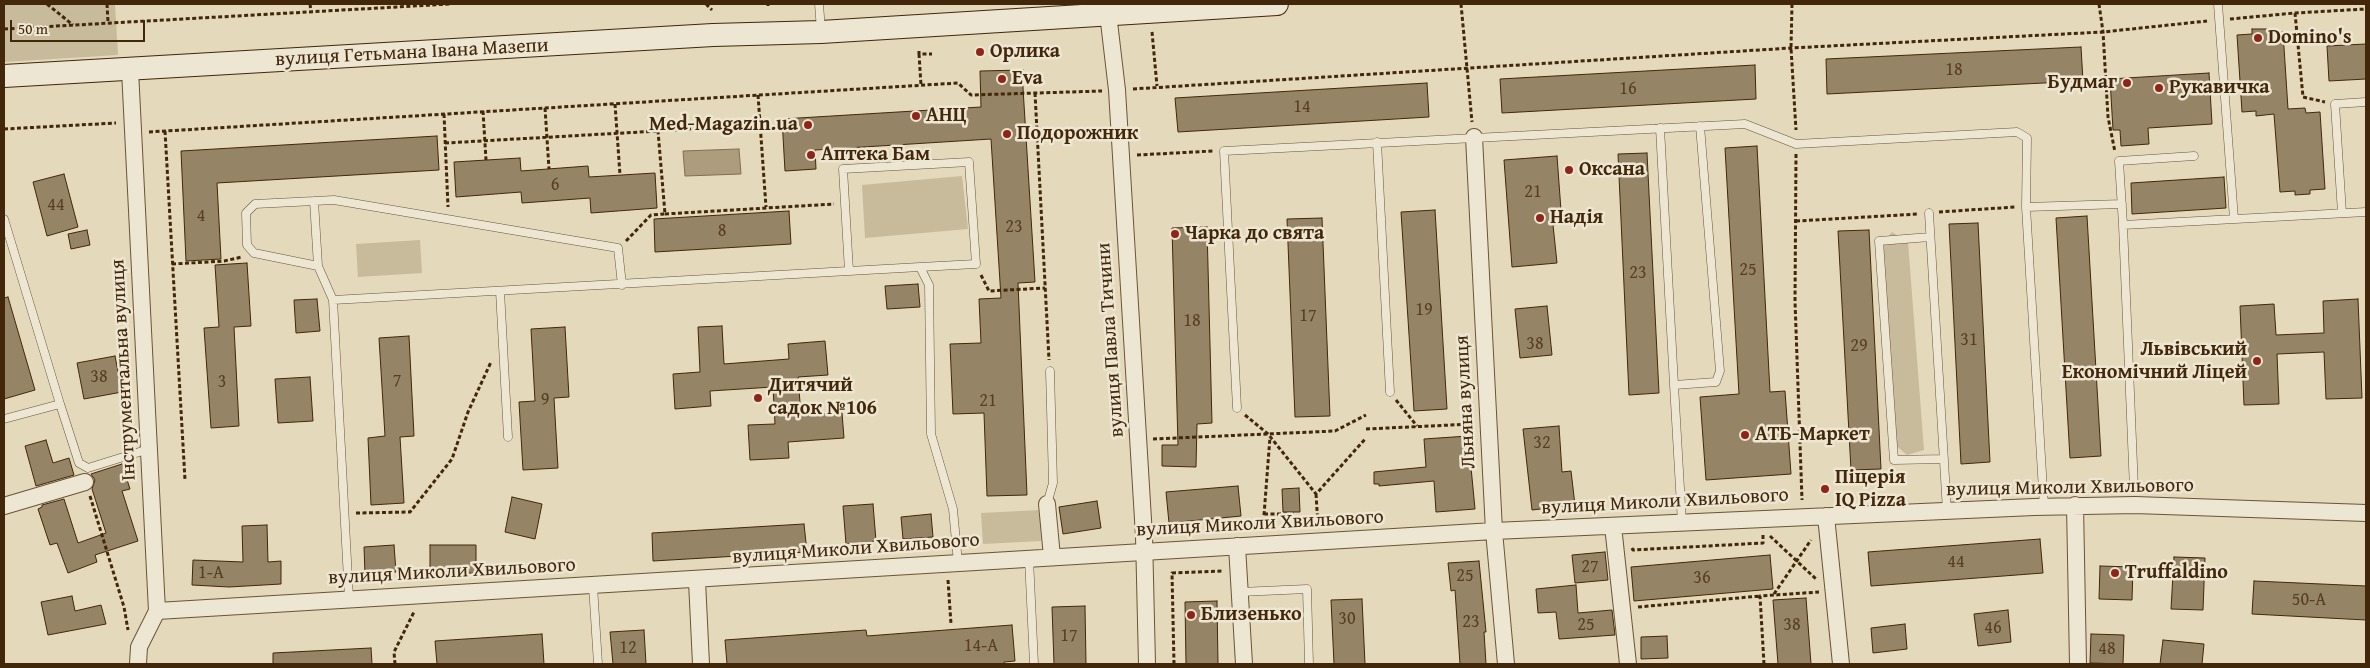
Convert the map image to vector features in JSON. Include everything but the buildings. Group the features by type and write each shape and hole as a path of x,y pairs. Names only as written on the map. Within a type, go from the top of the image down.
{"main road":[{"name":"вулиця Гетьмана Івана Мазепи","path":"4,76 704,36 821,32 1108,9 1277,4"}],"street":[{"name":"вулиця Павла Тичини","path":"1108,9 1117,90 1145,551 1147,664"},
{"name":"Інструментальна вулиця","path":"130,70 157,611 139,647 138,664"},
{"name":"Льняна вулиця","path":"1474,137 1494,532 1506,664"},
{"path":"4,506 85,482"},
{"path":"1047,504 1052,557"},
{"name":"вулиця Миколи Хвильового","path":"157,611 350,598 697,580 1319,541 1803,517 2074,505 2366,513"},
{"path":"2074,505 2078,664"},
{"path":"1826,516 1841,664"},
{"path":"1613,526 1628,664"},
{"path":"1237,546 1244,664"},
{"path":"697,580 701,664"}],"lane":[{"path":"819,4 821,32"},
{"path":"2218,4 2234,219"},
{"path":"2342,213 2336,104 2366,102"},
{"path":"1237,408 1224,151 1745,124 1796,144 2017,132 2027,138 2026,207 2044,507"},
{"path":"1674,385 1716,382 1720,371 1700,126"},
{"path":"1660,128 1682,523"},
{"path":"1377,142 1390,392"},
{"path":"2134,489 2122,204 2118,161 2194,156"},
{"path":"333,300 976,264 969,162 843,169 849,271"},
{"path":"318,266 254,253 247,245 246,213 255,204 334,200 618,248 622,285"},
{"path":"314,201 318,266 333,300 350,598"},
{"path":"2026,207 2122,204"},
{"path":"2123,225 2366,212"},
{"path":"1929,213 1947,511"},
{"path":"4,218 79,464 88,468 149,449"},
{"path":"1930,237 1880,240 1894,460 1944,459"},
{"path":"920,267 929,285 930,434 953,509 952,564"},
{"path":"500,291 508,437"},
{"path":"1047,504 1053,483 1050,371"},
{"path":"4,419 60,404"},
{"path":"1029,559 1034,664"},
{"path":"593,586 598,664"},
{"path":"1240,592 1307,589 1309,664"}],"path":[{"path":"47,4 73,25"},
{"path":"107,4 108,22"},
{"path":"310,4 310,11"},
{"path":"4,29 450,4"},
{"path":"706,4 712,10"},
{"path":"1461,4 1474,137"},
{"path":"1792,4 1791,48 1796,144 1795,301 1803,517"},
{"path":"2099,4 2104,32 2108,117 2113,148 2118,161"},
{"path":"2230,19 2296,12 2366,9"},
{"path":"2296,12 2303,98 2336,104"},
{"path":"4,129 119,123 134,133 958,83 971,95 1117,90 1157,86 1791,48 2104,32 2210,21"},
{"path":"1152,32 1157,86"},
{"path":"921,85 919,53 932,54"},
{"path":"1035,93 1050,371"},
{"path":"758,95 766,207"},
{"path":"615,103 620,175"},
{"path":"545,108 549,169"},
{"path":"482,111 486,160"},
{"path":"444,114 448,220"},
{"path":"445,143 760,124"},
{"path":"164,131 185,480"},
{"path":"658,131 665,214"},
{"path":"1120,156 1224,151"},
{"path":"618,248 651,215 845,203"},
{"path":"1796,222 2026,207"},
{"path":"172,264 224,262 254,253"},
{"path":"976,264 989,291 1045,288"},
{"path":"345,513 410,512 452,459 468,412 502,339"},
{"path":"1390,392 1418,427"},
{"path":"1237,408 1269,435 1316,494 1319,541"},
{"path":"1150,440 1335,431 1366,415"},
{"path":"1366,429 1488,424"},
{"path":"1262,532 1269,435"},
{"path":"1316,494 1366,438"},
{"path":"85,482 124,607"},
{"path":"1264,514 1294,514"},
{"path":"1766,532 1823,586"},
{"path":"1774,594 1813,537"},
{"path":"951,624 952,564"},
{"path":"1172,573 1174,664"},
{"path":"1622,609 1774,594 1820,592"},
{"path":"395,664 394,652 423,595"},
{"path":"1760,596 1764,664"}],"shaded area":[{"path":"4,4 115,4 118,55 4,62"},
{"path":"739,149 741,174 685,176 683,151"},
{"path":"962,176 968,229 865,238 862,185"},
{"path":"1892,232 1908,242 1924,450 1907,455 1893,443 1883,243"},
{"path":"420,240 422,273 358,277 356,244"},
{"path":"1040,510 1041,541 983,544 981,513"}],"place":[{"name":"Domino's","path":"2258,38"},
{"name":"Орлика","path":"980,52"},
{"name":"Eva","path":"1002,79"},
{"name":"Будмаг","path":"2127,83"},
{"name":"Рукавичка","path":"2159,88"},
{"name":"АНЦ","path":"916,116"},
{"name":"Med-Magazin.ua","path":"808,125"},
{"name":"Подорожник","path":"1007,134"},
{"name":"Аптека Бам","path":"811,155"},
{"name":"Оксана","path":"1569,170"},
{"name":"Надія","path":"1540,218"},
{"name":"Чарка до свята","path":"1175,234"},
{"name":"Львівський Економічний Ліцей","path":"2257,361"},
{"name":"Дитячий садок №106","path":"758,398"},
{"name":"АТБ-Маркет","path":"1745,435"},
{"name":"Піцерія IQ Pizza","path":"1825,489"},
{"name":"Truffaldino","path":"2115,573"},
{"name":"Близенько","path":"1191,615"}]}
